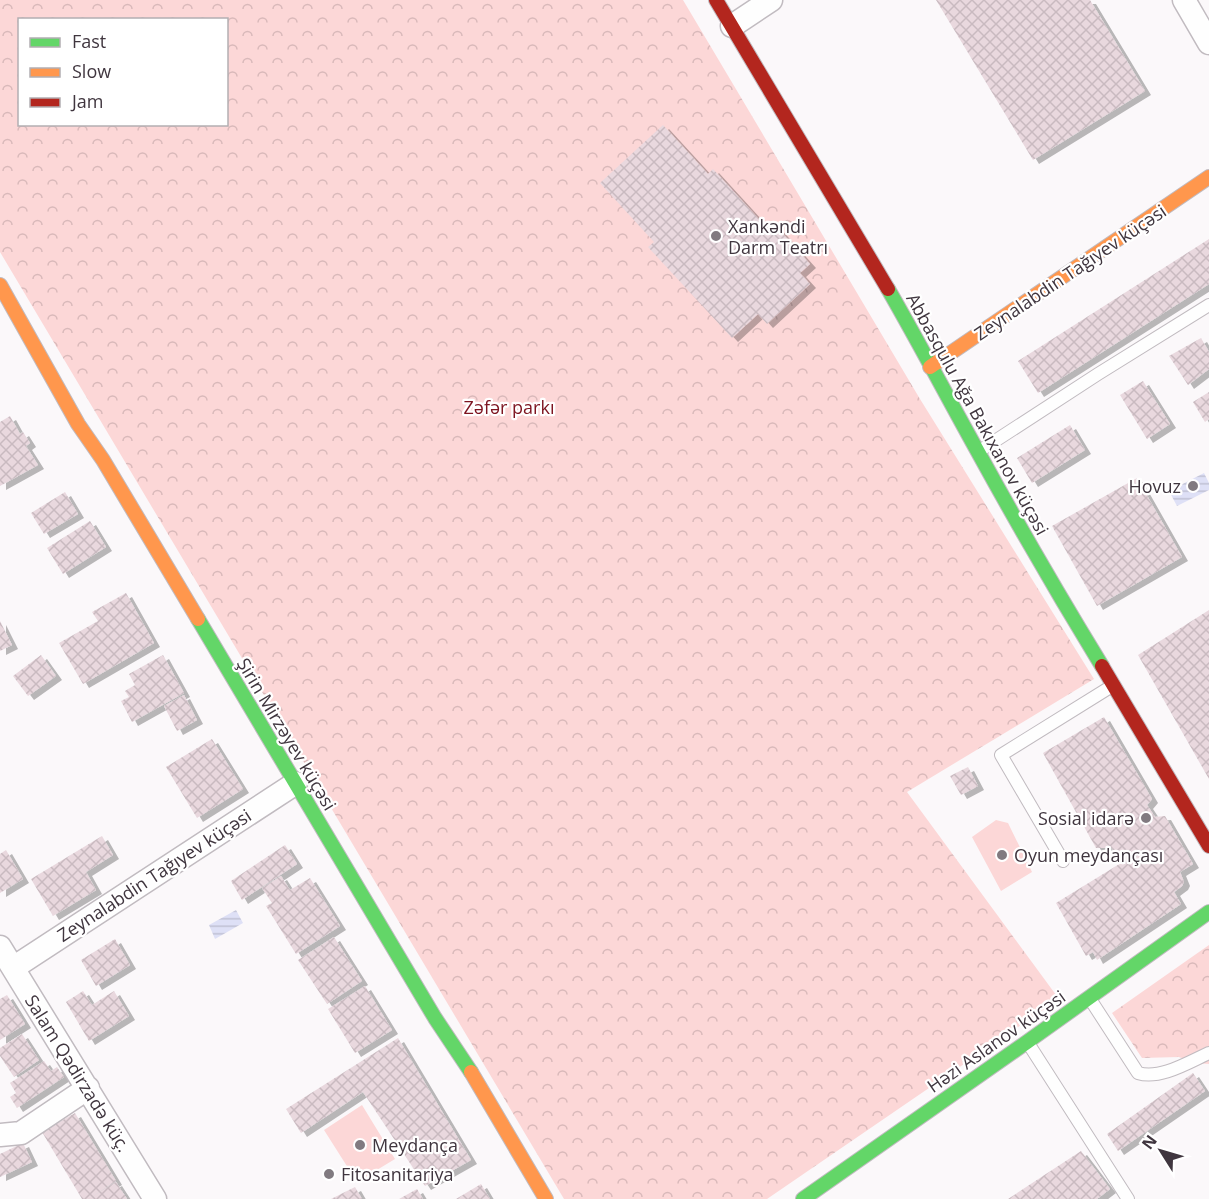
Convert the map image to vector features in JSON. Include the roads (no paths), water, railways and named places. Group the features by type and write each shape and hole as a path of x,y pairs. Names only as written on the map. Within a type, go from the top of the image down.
{"street":[{"name":"Abbasqulu Ağa Bakıxanov küçəsi","path":"716,0 913,332 930,367 1062,600 1209,846"},
{"path":"732,26 771,0"},
{"path":"1184,0 1209,43"},
{"name":"Zeynalabdin Tağıyev küçəsi","path":"930,367 1209,177"},
{"name":"Şirin Mirzəyev küçəsi","path":"0,285 78,424 103,460 435,1018 466,1063 546,1199"},
{"name":"Zeynalabdin Tağıyev küçəsi","path":"13,968 296,783"},
{"name":"Həzi Aslanov küçəsi","path":"803,1199 1209,912"},
{"name":"Salam Qədirzadə küç.","path":"0,947 155,1199"},
{"path":"0,1135 21,1133 88,1088"}],"lane":[{"path":"978,452 1209,305"},
{"path":"1063,861 1001,755 1113,686"},
{"path":"1089,998 1138,1073 1147,1075 1174,1070 1209,1053"},
{"path":"1027,1042 1128,1199"}],"water":[{"name":"Hovuz","path":"1204,473 1209,483 1209,490 1177,506 1169,491"},
{"path":"236,910 243,923 215,939 209,925"}],"place":[{"name":"Xankəndi Darm Teatrı","path":"716,236"},
{"name":"Hovuz","path":"1193,486"},
{"name":"Sosial idarə","path":"1146,818"},
{"name":"Oyun meydançası","path":"1002,855"},
{"name":"Meydança","path":"360,1145"},
{"name":"Fitosanitariya","path":"329,1174"}],"park label":[{"name":"Zəfər parkı","path":"509,407"}]}
